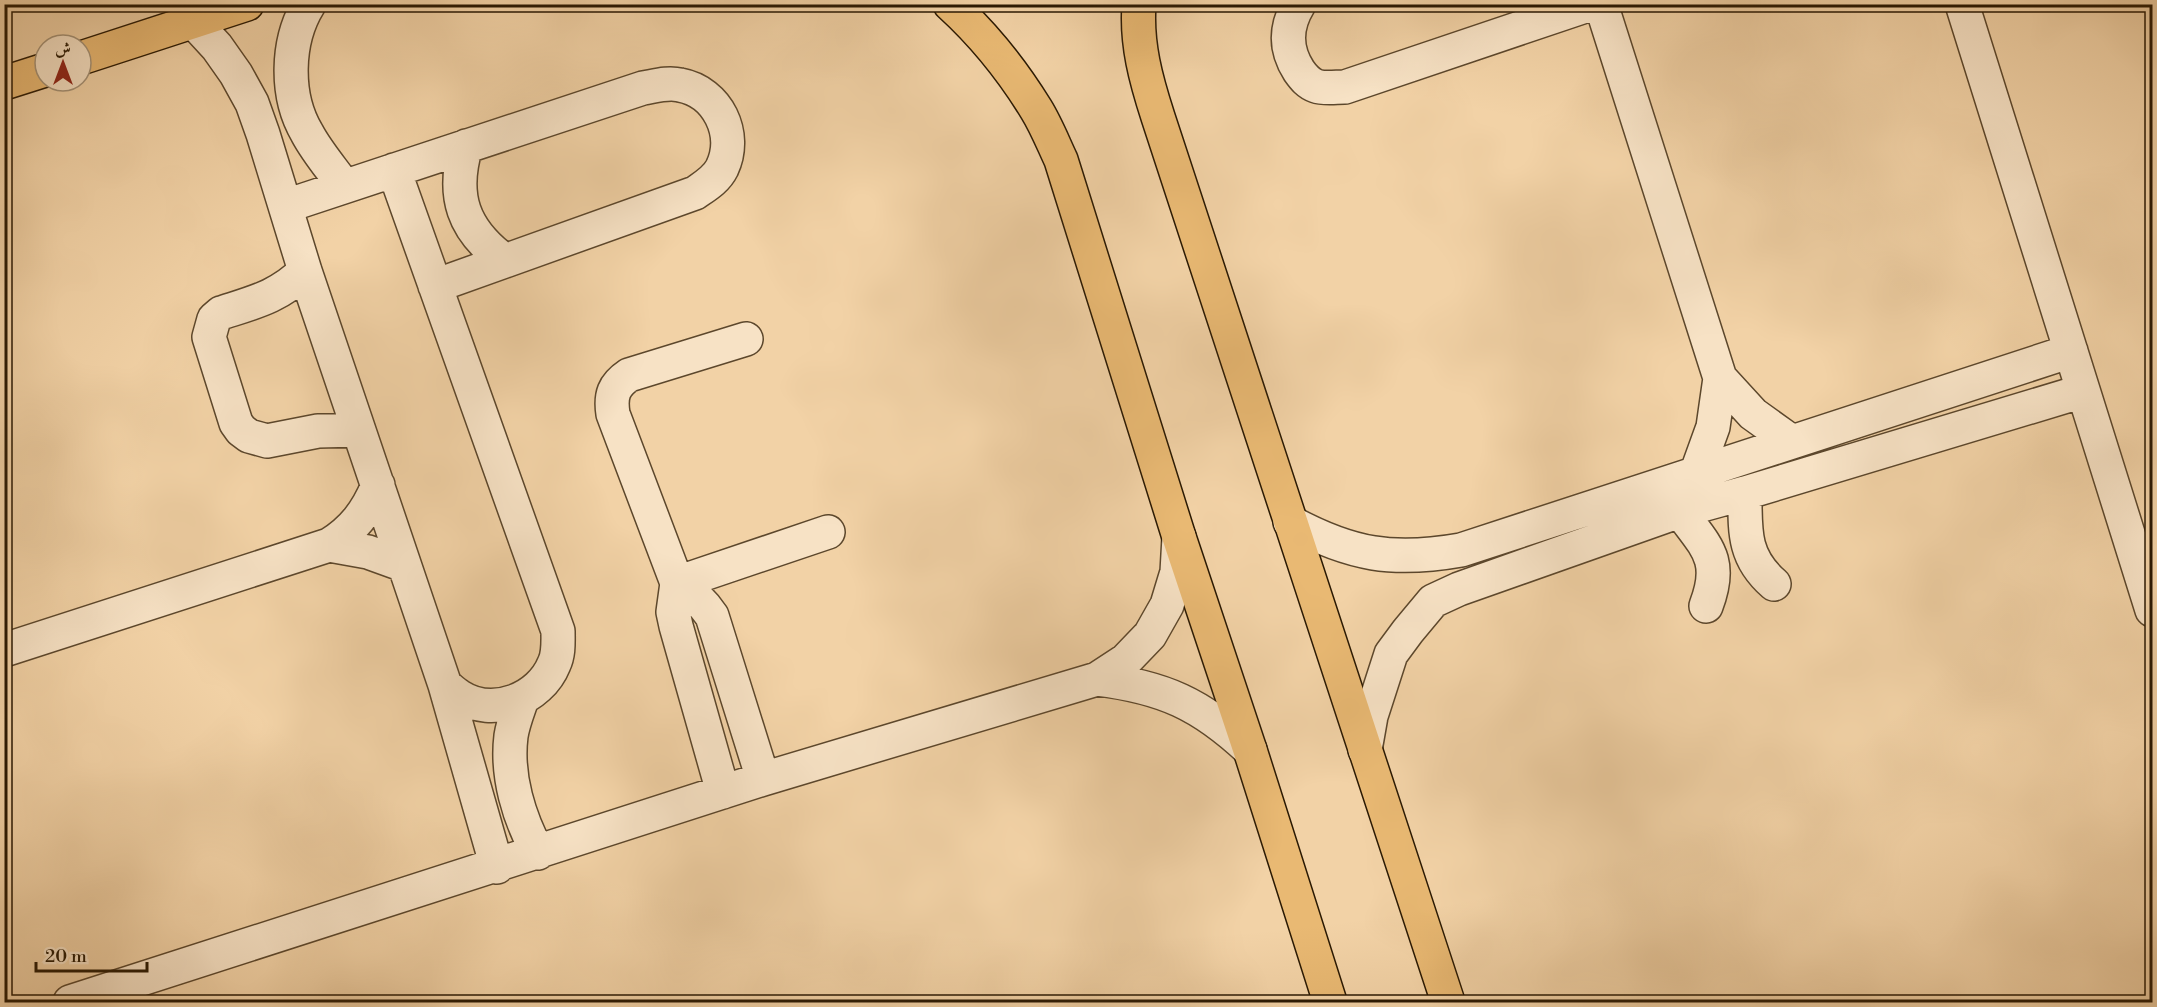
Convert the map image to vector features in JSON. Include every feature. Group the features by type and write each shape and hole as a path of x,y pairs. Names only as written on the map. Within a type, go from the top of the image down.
{"main road":[{"path":"93,54 247,4"},
{"path":"950,4 972,24 1007,66 1037,111 1060,160 1179,537 1330,1002"},
{"path":"1139,4 1138,22 1146,80 1448,1002"},
{"path":"4,83 33,74"}],"lane":[{"path":"309,4 297,32 292,53 291,74 294,96 298,115 307,134 344,186"},
{"path":"1299,4 1291,17 1288,30 1290,58 1306,81 1318,87 1345,87 1591,4"},
{"path":"1601,4 1720,378 1753,414 1792,442"},
{"path":"1962,4 2152,610"},
{"path":"194,22 217,46 236,74 252,104 305,271 445,685 497,867"},
{"path":"286,206 661,84 679,84 697,90 711,101 722,116 728,133 727,152 721,169 710,183 694,193 435,286"},
{"path":"466,146 459,183 461,201 467,219 477,236 505,261"},
{"path":"394,170 558,631 555,664 536,690 522,699 501,705 480,704 461,698 445,685"},
{"path":"305,271 275,295 221,313 214,319 209,337 236,423 249,436 267,441 318,431 358,430"},
{"path":"723,792 676,626 673,604 677,583 613,414 612,396 615,387 629,375 746,339"},
{"path":"1290,522 1322,539 1356,550 1391,556 1427,556 1461,550 2071,351"},
{"path":"1696,474 1713,427 1720,378"},
{"path":"1365,750 1371,716 1391,654 1432,601 1459,589 1680,511 2083,391"},
{"path":"4,650 329,545 346,534 359,520 371,503 378,485"},
{"path":"1745,493 1745,536 1749,550 1761,573 1774,584"},
{"path":"1680,511 1711,556 1714,580 1706,606"},
{"path":"677,583 828,532"},
{"path":"70,1002 497,867 763,779 1097,679 1126,660 1150,635 1167,605 1177,572 1179,537"},
{"path":"329,545 368,552 404,565"},
{"path":"677,583 691,591 703,602 712,616 763,779"},
{"path":"1097,679 1131,683 1164,693 1196,708 1224,726 1250,750"},
{"path":"522,699 511,735 513,786 519,811 538,853"}]}
